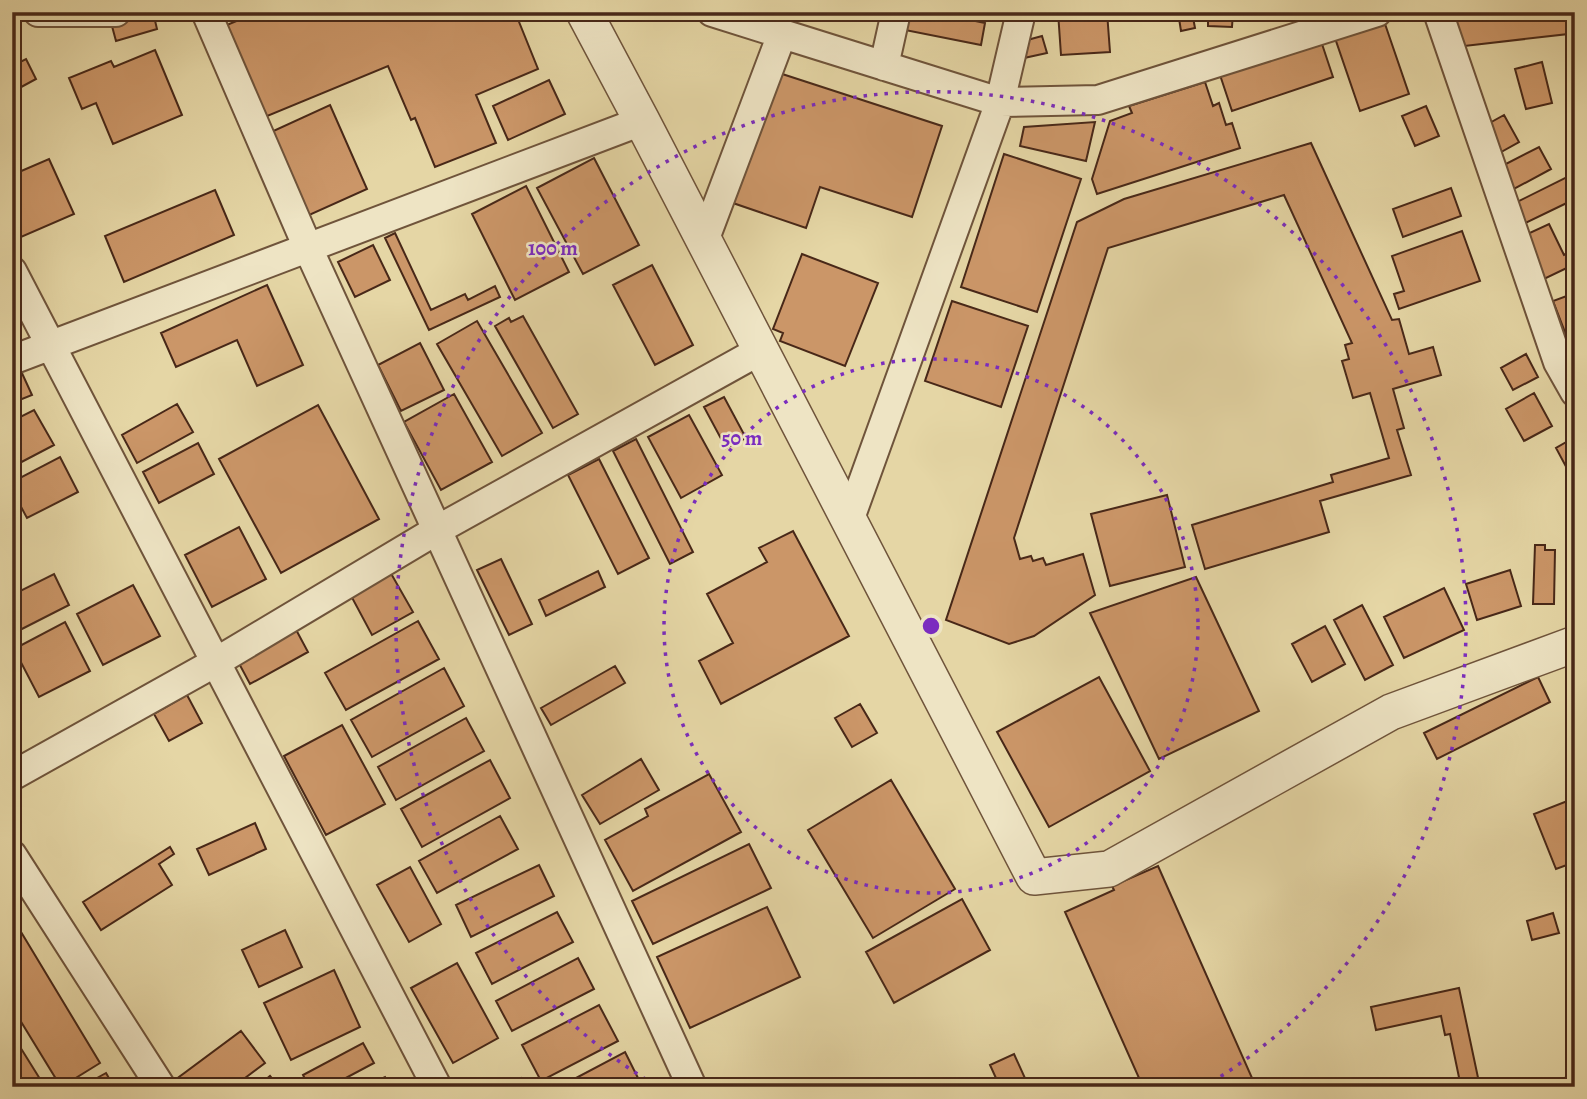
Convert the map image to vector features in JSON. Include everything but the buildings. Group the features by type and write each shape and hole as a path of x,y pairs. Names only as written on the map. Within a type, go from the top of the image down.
{"street":[{"path":"38,12 116,12"},
{"path":"584,12 1034,877 1108,869 1391,712 1574,648"},
{"path":"712,12 1000,102 1098,100 1377,12"},
{"path":"884,66 896,12"},
{"path":"849,521 1000,102 1021,12"},
{"path":"1438,12 1558,362 1575,392"},
{"path":"208,13 308,248 692,1087"},
{"path":"704,241 782,34"},
{"path":"12,360 642,121"},
{"path":"12,271 438,1087"},
{"path":"12,776 216,662 437,530 761,350"},
{"path":"12,855 161,1087"}]}
